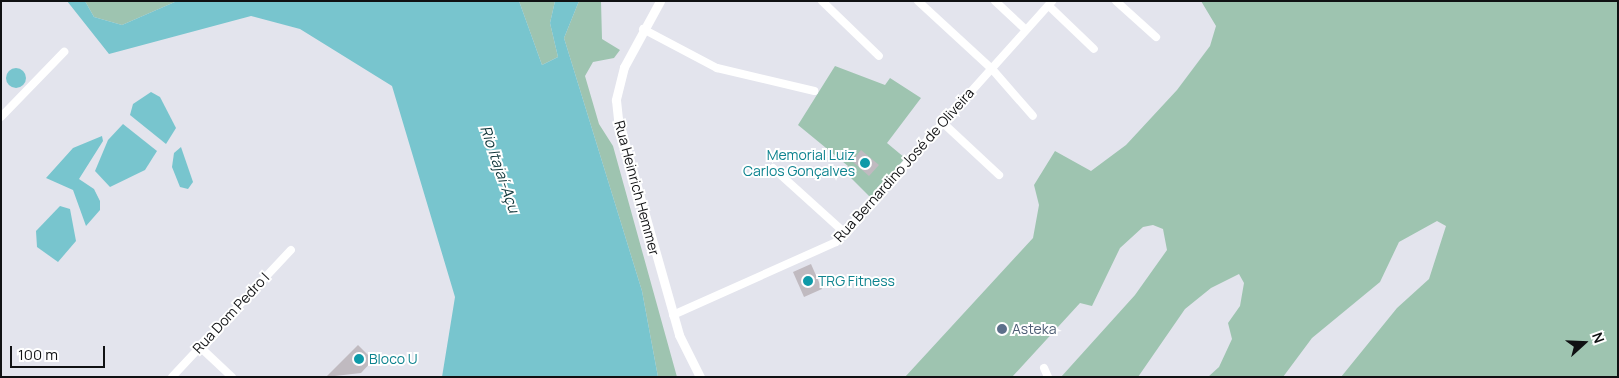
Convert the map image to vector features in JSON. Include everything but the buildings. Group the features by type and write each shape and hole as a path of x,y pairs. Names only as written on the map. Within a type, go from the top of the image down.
{"street":[{"name":"Rua Heinrich Hemmer","path":"660,1 643,29 618,84 618,119 673,315 700,377"},
{"path":"822,1 879,56"},
{"path":"918,1 992,69 1033,116"},
{"path":"995,1 1026,30"},
{"path":"1116,1 1156,37"},
{"path":"1050,4 1094,48"},
{"name":"Rua Bernardino José de Oliveira","path":"673,315 836,242 1050,4"},
{"path":"643,29 717,68 814,91"},
{"path":"1,117 64,52"},
{"path":"942,122 1000,175"},
{"path":"773,168 845,233"},
{"name":"Rua Dom Pedro I","path":"172,377 291,250"},
{"path":"200,347 232,377"},
{"path":"1044,368 1048,377"}],"green space":[{"path":"85,1 177,1 122,25 94,17"},
{"path":"519,1 555,1 550,23 558,57 542,65"},
{"path":"579,1 601,1 602,39 620,50 614,58 593,62 585,76 599,124 613,146 677,377 658,377 642,291 564,38"},
{"path":"1201,1 1618,1 1618,377 1341,377 1397,308 1429,279 1446,226 1437,221 1399,242 1380,282 1312,338 1283,377 1208,377 1219,367 1232,339 1228,323 1240,306 1244,283 1239,274 1211,288 1185,309 1138,377 1061,377 1135,295 1167,250 1163,229 1153,225 1143,227 1120,248 1092,306 1080,303 1012,377 905,377 1033,238 1039,205 1034,185 1055,151 1091,171 1126,145 1177,90 1210,46 1216,26"},
{"path":"835,66 885,85 890,78 921,98 887,143 905,158 871,198 845,172 848,166 798,125"}],"water":[{"name":"Rio Itajaí-Açu","path":"67,1 85,1 94,17 122,25 177,1 519,1 542,65 558,57 550,23 555,1 579,1 564,38 642,291 658,377 442,377 455,297 392,86 300,29 251,16 109,54"},
{"path":"16,68 23,71 26,78 23,85 16,88 9,85 6,78 9,71"},
{"path":"151,92 160,97 176,128 166,144 130,115 133,104"},
{"path":"123,124 157,151 145,170 110,187 95,171 108,140"},
{"path":"102,136 103,141 79,179 94,189 100,201 100,210 86,226 73,190 46,178 73,148"},
{"path":"181,147 193,182 188,189 180,187 172,167 174,153"},
{"path":"60,206 70,209 76,241 58,262 37,247 36,231"}],"place":[{"name":"Memorial Luiz Carlos Gonçalves","path":"865,163"},
{"name":"TRG Fitness","path":"808,281"},
{"name":"Asteka","path":"1002,329"},
{"name":"Bloco U","path":"359,359"}]}
